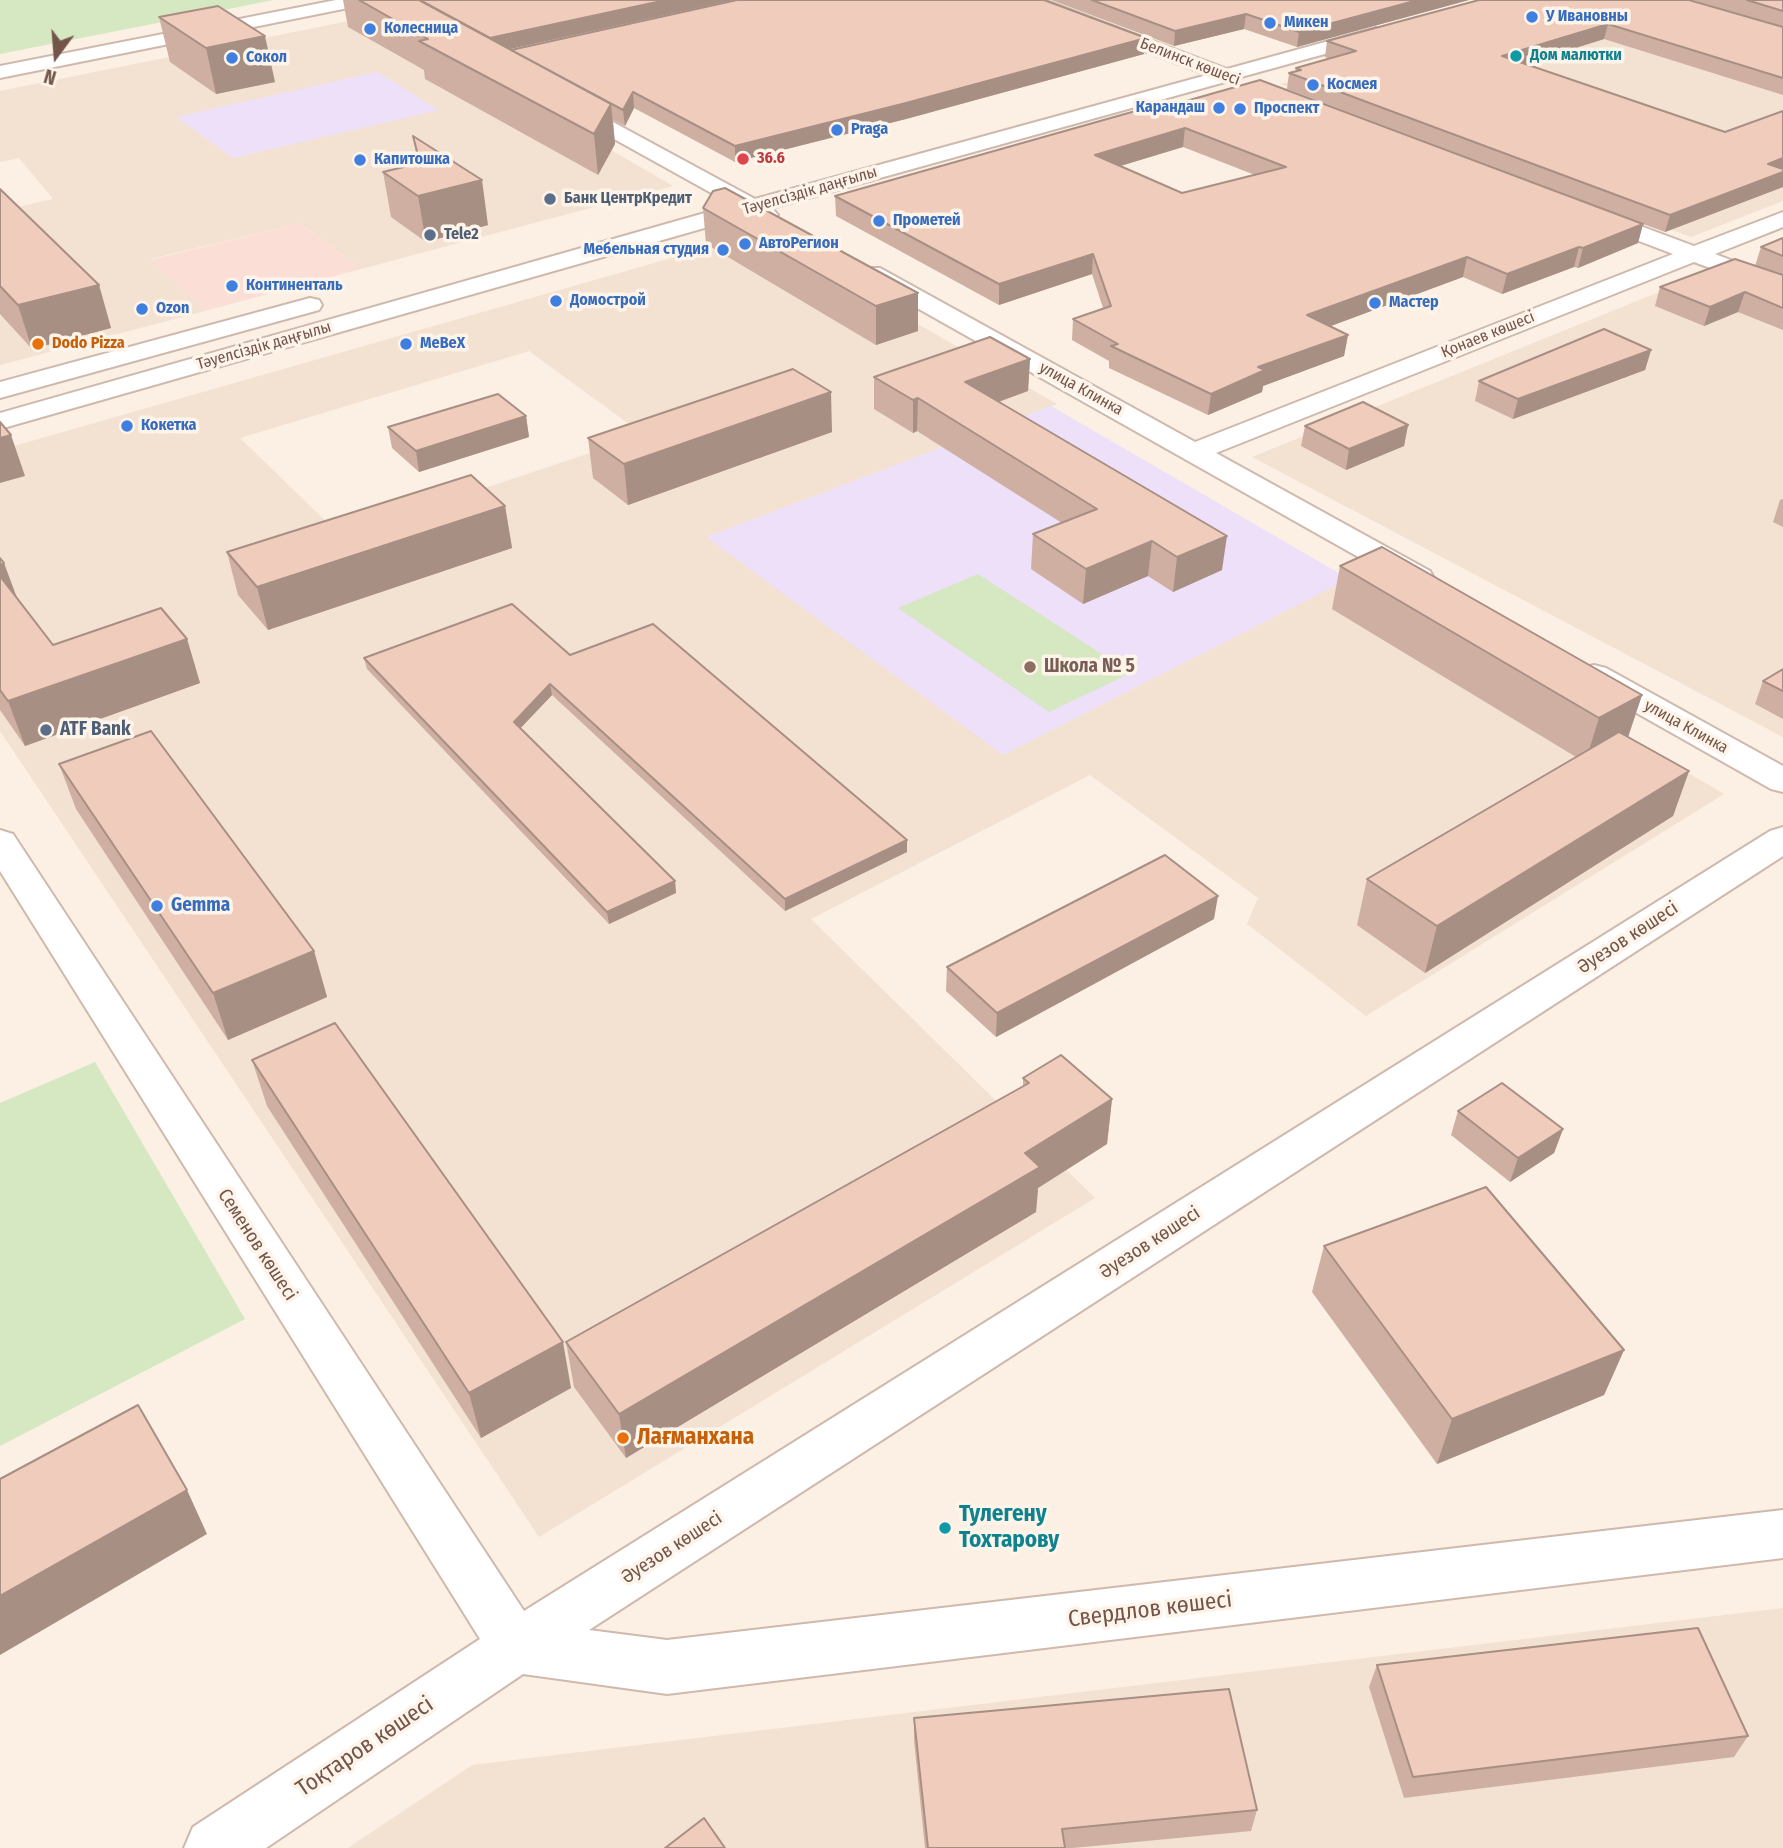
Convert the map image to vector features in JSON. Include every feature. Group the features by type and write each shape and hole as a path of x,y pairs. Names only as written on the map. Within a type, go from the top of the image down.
{"street":[{"name":"Белинск көшесі","path":"1028,0 1252,86"},
{"path":"0,72 375,2"},
{"name":"Тәуелсіздік даңғылы","path":"0,421 752,207 1225,76 1387,21 1196,64 694,201"},
{"path":"549,95 790,228"},
{"path":"1577,209 1783,288"},
{"name":"Қонаев көшесі","path":"1194,452 1783,219"},
{"name":"улица Клинка","path":"850,261 1436,587"},
{"name":"Тәуелсіздік даңғылы","path":"0,390 334,299"},
{"name":"улица Клинка","path":"1570,662 1783,781"},
{"name":"Әуезов көшесі","path":"516,1647 1783,839"},
{"name":"Семенов көшесі","path":"0,842 516,1647"},
{"name":"Свердлов көшесі","path":"516,1647 667,1667 1783,1534"},
{"name":"Тоқтаров көшесі","path":"214,1848 516,1647"}],"shaded area":[{"path":"1569,0 1783,44 1783,201 1691,237 1280,84"},
{"path":"379,15 673,186 361,269 300,223 151,259 205,311 0,365 0,211 53,199 19,158 0,162 0,91","holes":["439,109 233,158 177,117"]},
{"path":"377,72 439,110 233,158 176,117"},
{"path":"300,223 361,269 205,311 150,260"},
{"path":"759,233 1057,404 707,537 1349,579 1356,577 1724,794 1366,1016 1247,924 1258,898 1090,775 811,919 1095,1198 539,1537 0,731 0,450","holes":["529,351 644,435 341,536 240,438"]},
{"path":"1706,273 1783,303 1783,737 1252,457"},
{"name":"Школа № 5","path":"1051,406 1349,579 1003,755 706,537"},
{"path":"1783,1608 1783,1848 348,1848 472,1765"}],"green space":[{"path":"0,0 274,0 0,54"},
{"path":"978,574 1131,673 1049,712 898,608"},
{"path":"95,1062 245,1319 0,1446 0,1103"}],"building":[{"path":"359,0 419,0 611,104 594,134 419,41 428,39"},
{"path":"420,0 666,0 490,38"},
{"path":"737,0 1044,0 1146,38 735,146 633,92 623,110 511,50"},
{"path":"1092,0 1418,0 1299,32 1246,14 1175,31"},
{"path":"1479,0 1689,0 1783,27 1783,78 1608,24 1502,56 1725,132 1783,111 1783,158 1768,164 1783,169 1783,172 1670,215 1289,73 1301,70 1296,68 1356,51 1327,41"},
{"path":"1747,0 1783,0 1783,11"},
{"path":"218,6 265,36 206,48 159,17"},
{"path":"1260,80 1643,224 1507,274 1467,257 1307,315 1348,335 1258,367 1265,370 1211,394 1111,346 1118,344 1073,319 1111,306 1093,254 999,284 835,196 1146,108 1151,111","holes":["1185,128 1286,167 1182,193 1095,155"]},
{"path":"413,136 482,180 418,196 383,172 420,163"},
{"path":"725,188 918,293 876,306 703,208 713,191"},
{"path":"0,189 99,285 18,305 0,286"},
{"path":"1783,238 1783,256 1761,247"},
{"path":"1735,259 1783,275 1783,308 1745,292 1710,307 1660,287"},
{"path":"1604,329 1651,350 1518,399 1479,381"},
{"path":"990,337 1030,359 965,382 1227,536 1177,557 1152,541 1086,569 1033,534 1097,509 918,398 913,400 874,377"},
{"path":"793,369 831,392 624,464 588,438"},
{"path":"498,394 526,416 416,451 388,427"},
{"path":"1363,402 1408,425 1349,449 1305,426"},
{"path":"0,422 11,435 0,438"},
{"path":"471,475 505,506 257,587 227,552"},
{"path":"1382,547 1642,695 1599,718 1340,566"},
{"path":"0,576 53,645 161,608 187,639 8,701 0,690"},
{"path":"512,604 570,655 653,624 907,840 785,899 550,684 514,722 675,881 607,912 364,658"},
{"path":"1783,669 1783,691 1763,681"},
{"path":"151,731 314,951 213,993 59,764"},
{"path":"1619,732 1689,771 1437,926 1367,879"},
{"path":"1165,855 1218,896 997,1013 947,967"},
{"path":"335,1023 563,1342 469,1393 252,1060"},
{"path":"1061,1055 1112,1099 1025,1153 1040,1167 619,1414 566,1342 1029,1083 1023,1078"},
{"path":"1502,1083 1563,1129 1518,1158 1458,1111"},
{"path":"1486,1187 1624,1350 1452,1419 1324,1246"},
{"path":"138,1405 187,1490 0,1596 0,1479"},
{"path":"1698,1628 1748,1736 1413,1777 1377,1665"},
{"path":"1229,1689 1257,1810 1062,1829 1065,1848 928,1848 914,1718"},
{"path":"704,1818 725,1848 665,1848"}],"place":[{"name":"У Ивановны","path":"1532,17"},
{"name":"Микен","path":"1270,23"},
{"name":"Колесница","path":"370,29"},
{"name":"Дом малютки","path":"1516,56"},
{"name":"Сокол","path":"232,58"},
{"name":"Космея","path":"1313,85"},
{"name":"Карандаш","path":"1219,108"},
{"name":"Проспект","path":"1240,109"},
{"name":"Praga","path":"837,130"},
{"name":"36.6","path":"743,159"},
{"name":"Капитошка","path":"360,160"},
{"name":"Банк ЦентрКредит","path":"550,199"},
{"name":"Прометей","path":"879,221"},
{"name":"Tele2","path":"430,235"},
{"name":"АвтоРегион","path":"745,244"},
{"name":"Мебельная студия","path":"723,250"},
{"name":"Континенталь","path":"232,286"},
{"name":"Домострой","path":"556,301"},
{"name":"Мастер","path":"1375,303"},
{"name":"Ozon","path":"142,309"},
{"name":"Dodo Pizza","path":"38,344"},
{"name":"MeBeX","path":"406,344"},
{"name":"Кокетка","path":"127,426"},
{"name":"Школа № 5","path":"1030,667"},
{"name":"ATF Bank","path":"46,730"},
{"name":"Gemma","path":"157,906"},
{"name":"Лағманхана","path":"623,1438"},
{"name":"Тулегену Тохтарову","path":"945,1528"}]}
